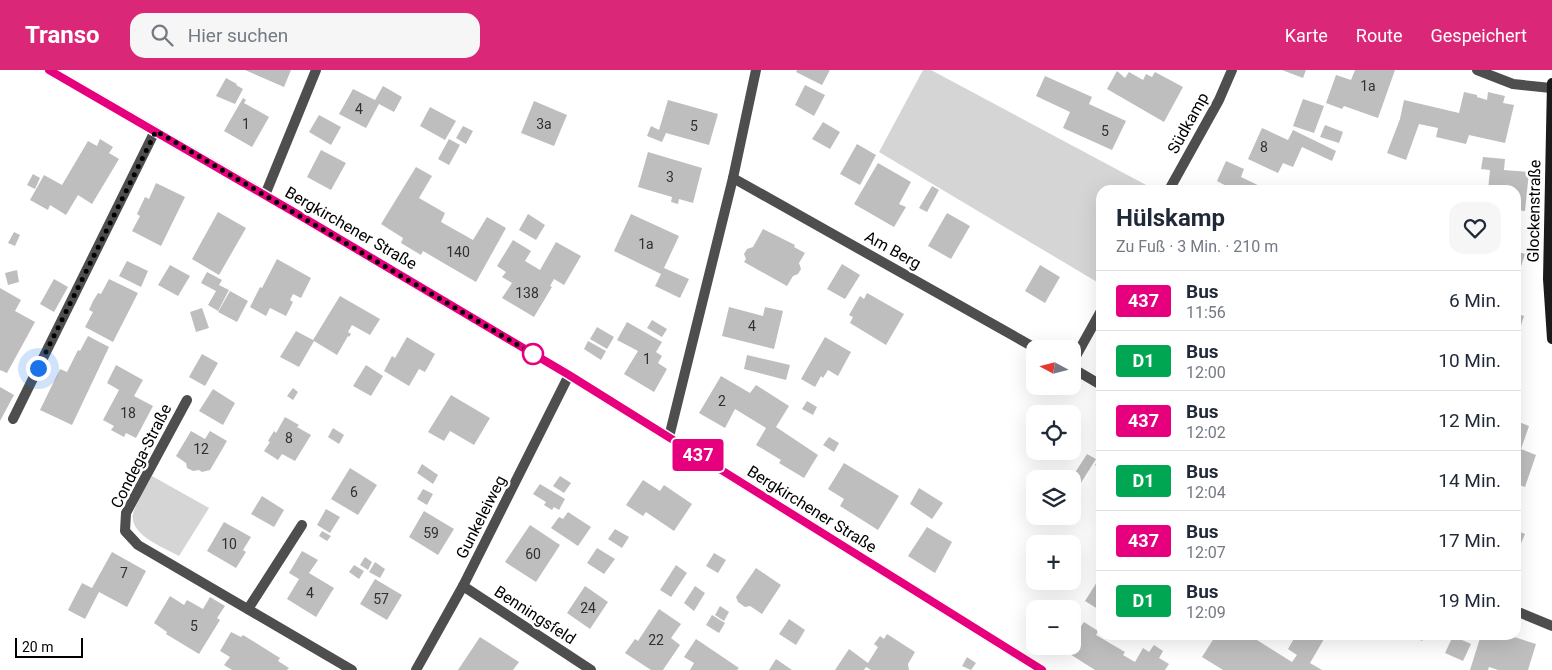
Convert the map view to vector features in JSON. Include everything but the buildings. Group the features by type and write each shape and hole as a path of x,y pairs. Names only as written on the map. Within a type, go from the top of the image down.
{"street":[{"name":"Bergkirchener Straße","path":"49,70 156,131 569,375 1042,670"},
{"path":"265,195 316,70"},
{"path":"669,437 733,178 756,70"},
{"name":"Südkamp","path":"1172,185 1219,100 1232,70"},
{"path":"1477,70 1513,84 1551,86"},
{"name":"Glockenstraße","path":"1551,86 1548,279 1552,339"},
{"path":"14,419 156,131"},
{"name":"Am Berg","path":"733,178 1026,342"},
{"path":"1081,347 1096,320"},
{"path":"1081,373 1096,382"},
{"name":"Gunkeleiweg","path":"416,670 463,586 569,375"},
{"name":"Condega-Straße","path":"187,400 126,513 125,531 138,545 352,670"},
{"path":"248,609 302,525"},
{"name":"Benningsfeld","path":"463,586 591,670"},
{"path":"1521,613 1552,626"}],"shaded area":[{"path":"923,70 931,70 1146,185 1096,185 1096,281 879,152"},
{"path":"152,476 209,508 179,556 149,540 133,522 134,510"}],"bus line":[{"name":"437","path":"49,70 156,131 569,375 1042,670"}],"route":[{"path":"38,368 156,131 535,355 533,354"}]}
